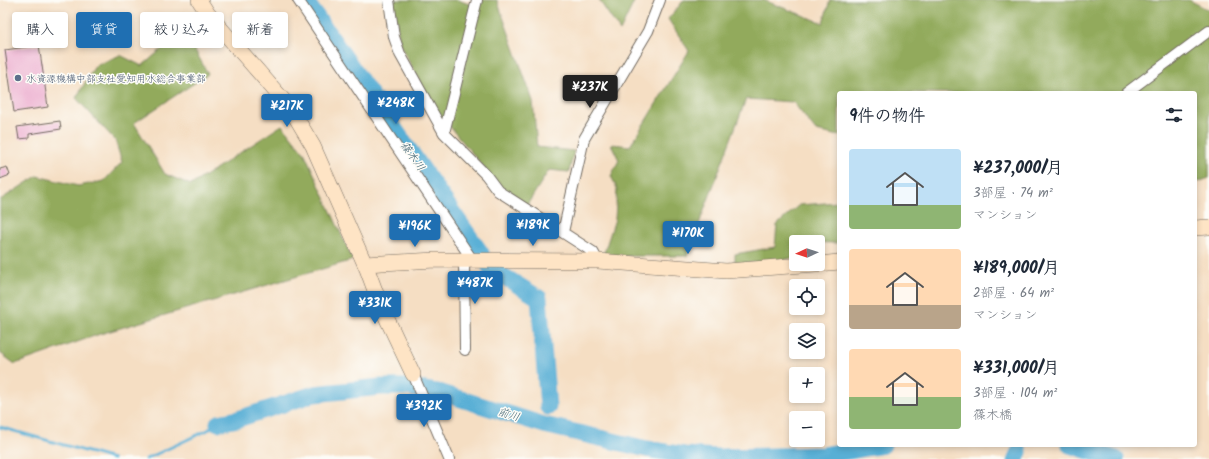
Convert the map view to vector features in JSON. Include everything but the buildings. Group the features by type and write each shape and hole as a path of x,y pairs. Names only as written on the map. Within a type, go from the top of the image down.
{"street":[{"path":"199,0 208,14 291,109 313,146 365,264 380,304 421,390 426,406 449,459"},
{"path":"298,0 468,260 465,350"},
{"path":"389,0 394,37 400,54 444,133 486,175 498,191 592,252 598,261"},
{"path":"444,133 477,0"},
{"path":"563,232 584,139 648,31 660,0"},
{"path":"1129,91 1209,31"},
{"path":"1197,228 1209,227"},
{"path":"365,264 468,260 598,261 726,271 789,266"},
{"path":"825,263 837,262"}],"green space":[{"path":"393,0 458,0 477,7 479,0 497,0 533,101 537,147 574,151 569,172 549,170 527,205 501,188 432,105 400,45"},
{"path":"599,0 634,0 620,31"},
{"path":"684,0 763,0 823,23 830,0 1189,0 1209,10 1209,178 1197,182 1197,91 837,91 837,136 816,131 793,102 746,99 687,256 603,256 615,219 617,188 611,176 619,160 611,144 630,146 689,51 668,19"},
{"path":"163,48 194,48 208,74 134,123 165,174 191,185 282,125 305,154 353,260 100,334 15,364 0,353 0,200 37,176 78,186 104,181 122,162 115,140 76,98 95,66 120,55 142,66"},
{"path":"837,202 837,243 825,243 825,235 789,235 789,259 735,265 735,254 775,247 777,225 799,205"}],"waterway":[{"name":"篠木川","path":"305,0 481,253"},
{"name":"篠木川","path":"490,268 539,298 548,407"},
{"name":"前川","path":"218,423 238,419 314,394 380,387 407,387 442,393 544,425 647,449 684,455 718,457 824,455 871,447"},
{"name":"前川","path":"146,459 208,430 218,423"},
{"path":"0,427 113,459"},
{"name":"前川","path":"1077,447 1116,459"},
{"path":"1016,459 1019,452"}],"place":[{"name":"水資源機構中部支社愛知用水総合事業部","path":"18,78"}]}
